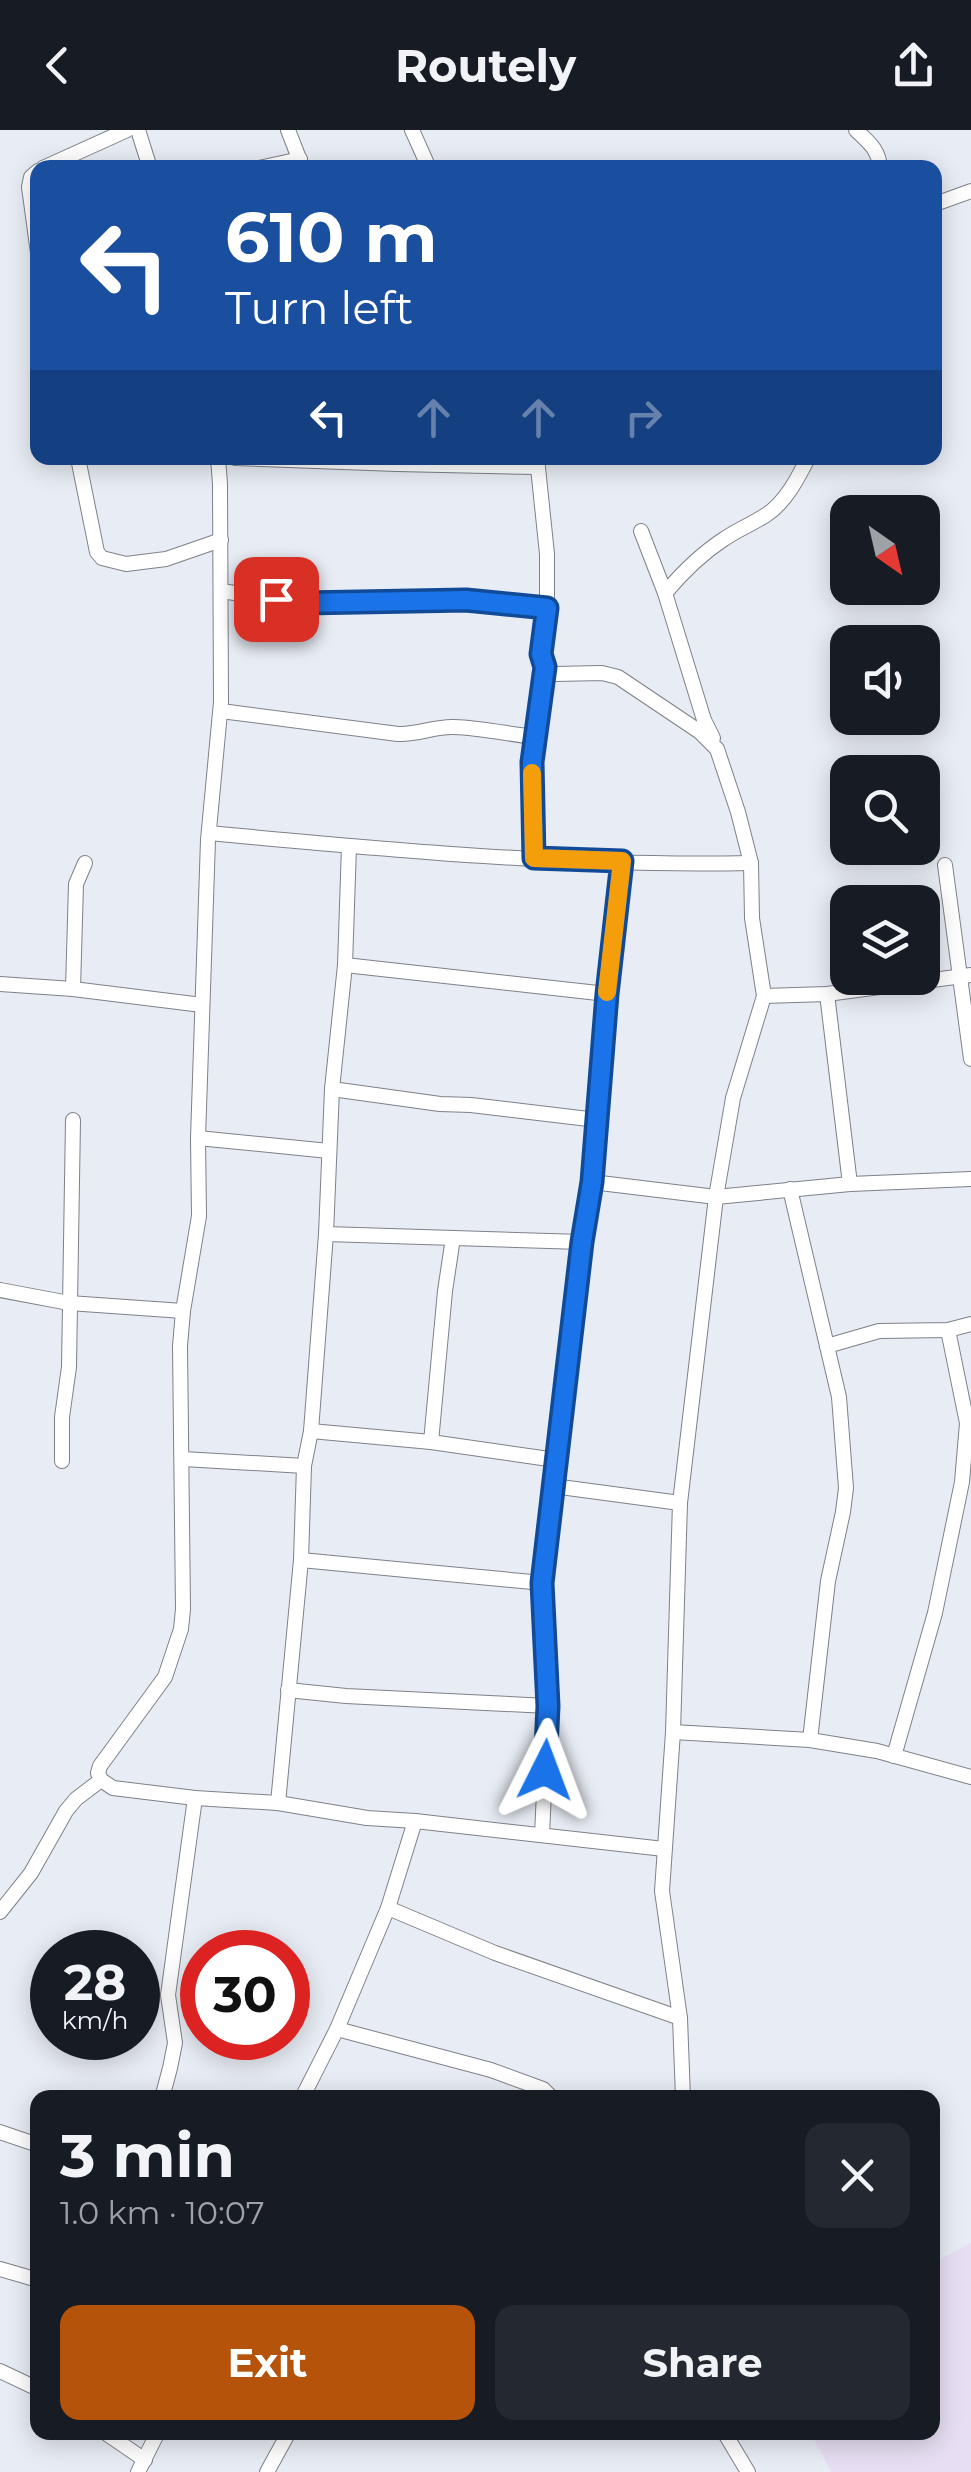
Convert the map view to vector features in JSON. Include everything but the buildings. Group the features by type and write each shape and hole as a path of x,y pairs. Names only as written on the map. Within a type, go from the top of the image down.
{"street":[{"path":"60,160 127,130"},
{"path":"138,130 147,160"},
{"path":"288,130 301,160"},
{"path":"412,130 425,160"},
{"path":"856,130 874,147 880,160"},
{"path":"942,201 971,191"},
{"path":"79,465 97,552 102,558 126,564 166,558 220,540"},
{"path":"218,465 220,711 209,833 198,1138 199,1216 183,1311 181,1629 166,1678 98,1774 113,1788 664,1849"},
{"path":"534,858 532,762 545,667 541,654 547,608 547,554 537,465"},
{"path":"665,593 684,570 711,548 770,514 804,465"},
{"path":"641,531 665,593 704,720 718,749 752,862 752,918 764,996 733,1098 716,1197 680,1503 673,1732 662,1891 680,2018 682,2090"},
{"path":"221,591 304,603 466,600 547,608"},
{"path":"545,667 555,674 618,677 700,732 718,749"},
{"path":"220,711 398,734 455,727 535,737"},
{"path":"209,833 534,858 697,864 752,862"},
{"path":"278,1804 326,1234 350,846"},
{"path":"542,1835 548,1706 542,1583 592,1182 622,861"},
{"path":"74,989 76,884 84,864"},
{"path":"945,866 966,976 971,1059"},
{"path":"345,965 607,994"},
{"path":"764,996 827,994 966,976"},
{"path":"0,984 202,1005"},
{"path":"827,994 850,1184"},
{"path":"332,1089 597,1120"},
{"path":"62,1461 62,1418 69,1368 73,1120"},
{"path":"198,1138 329,1151"},
{"path":"592,1182 716,1197 850,1184 971,1180"},
{"path":"790,1189 840,1398 846,1488 828,1581 810,1740"},
{"path":"326,1234 582,1242"},
{"path":"431,1442 453,1238"},
{"path":"0,1290 69,1303 183,1311"},
{"path":"827,1346 879,1332 948,1330 971,1324"},
{"path":"894,1756 935,1614 968,1436 948,1330"},
{"path":"311,1432 431,1442 556,1460"},
{"path":"183,1459 304,1466"},
{"path":"553,1486 680,1503"},
{"path":"300,1560 542,1583"},
{"path":"288,1690 548,1706"},
{"path":"673,1732 810,1740 878,1751 971,1776"},
{"path":"0,1912 31,1873 66,1811 101,1780"},
{"path":"164,2090 174,2043 168,1995 195,1798"},
{"path":"306,2090 337,2029 388,1908 415,1821"},
{"path":"388,1908 495,1954 680,2018"},
{"path":"337,2029 491,2070 544,2090"},
{"path":"0,2132 30,2142"},
{"path":"0,2269 30,2278"},
{"path":"0,2371 30,2385"},
{"path":"113,2440 142,2466 154,2440"},
{"path":"266,2472 284,2440"},
{"path":"729,2440 748,2472"}],"shaded area":[{"path":"971,2243 971,2472 831,2472 815,2440 940,2440 940,2259"}],"slow traffic":[{"path":"532,773 534,858 622,861 607,992"}],"route":[{"path":"276,599 304,603 466,600 547,608 541,654 545,667 532,762 534,858 622,861 592,1182 542,1583 548,1706 545,1770"}]}
